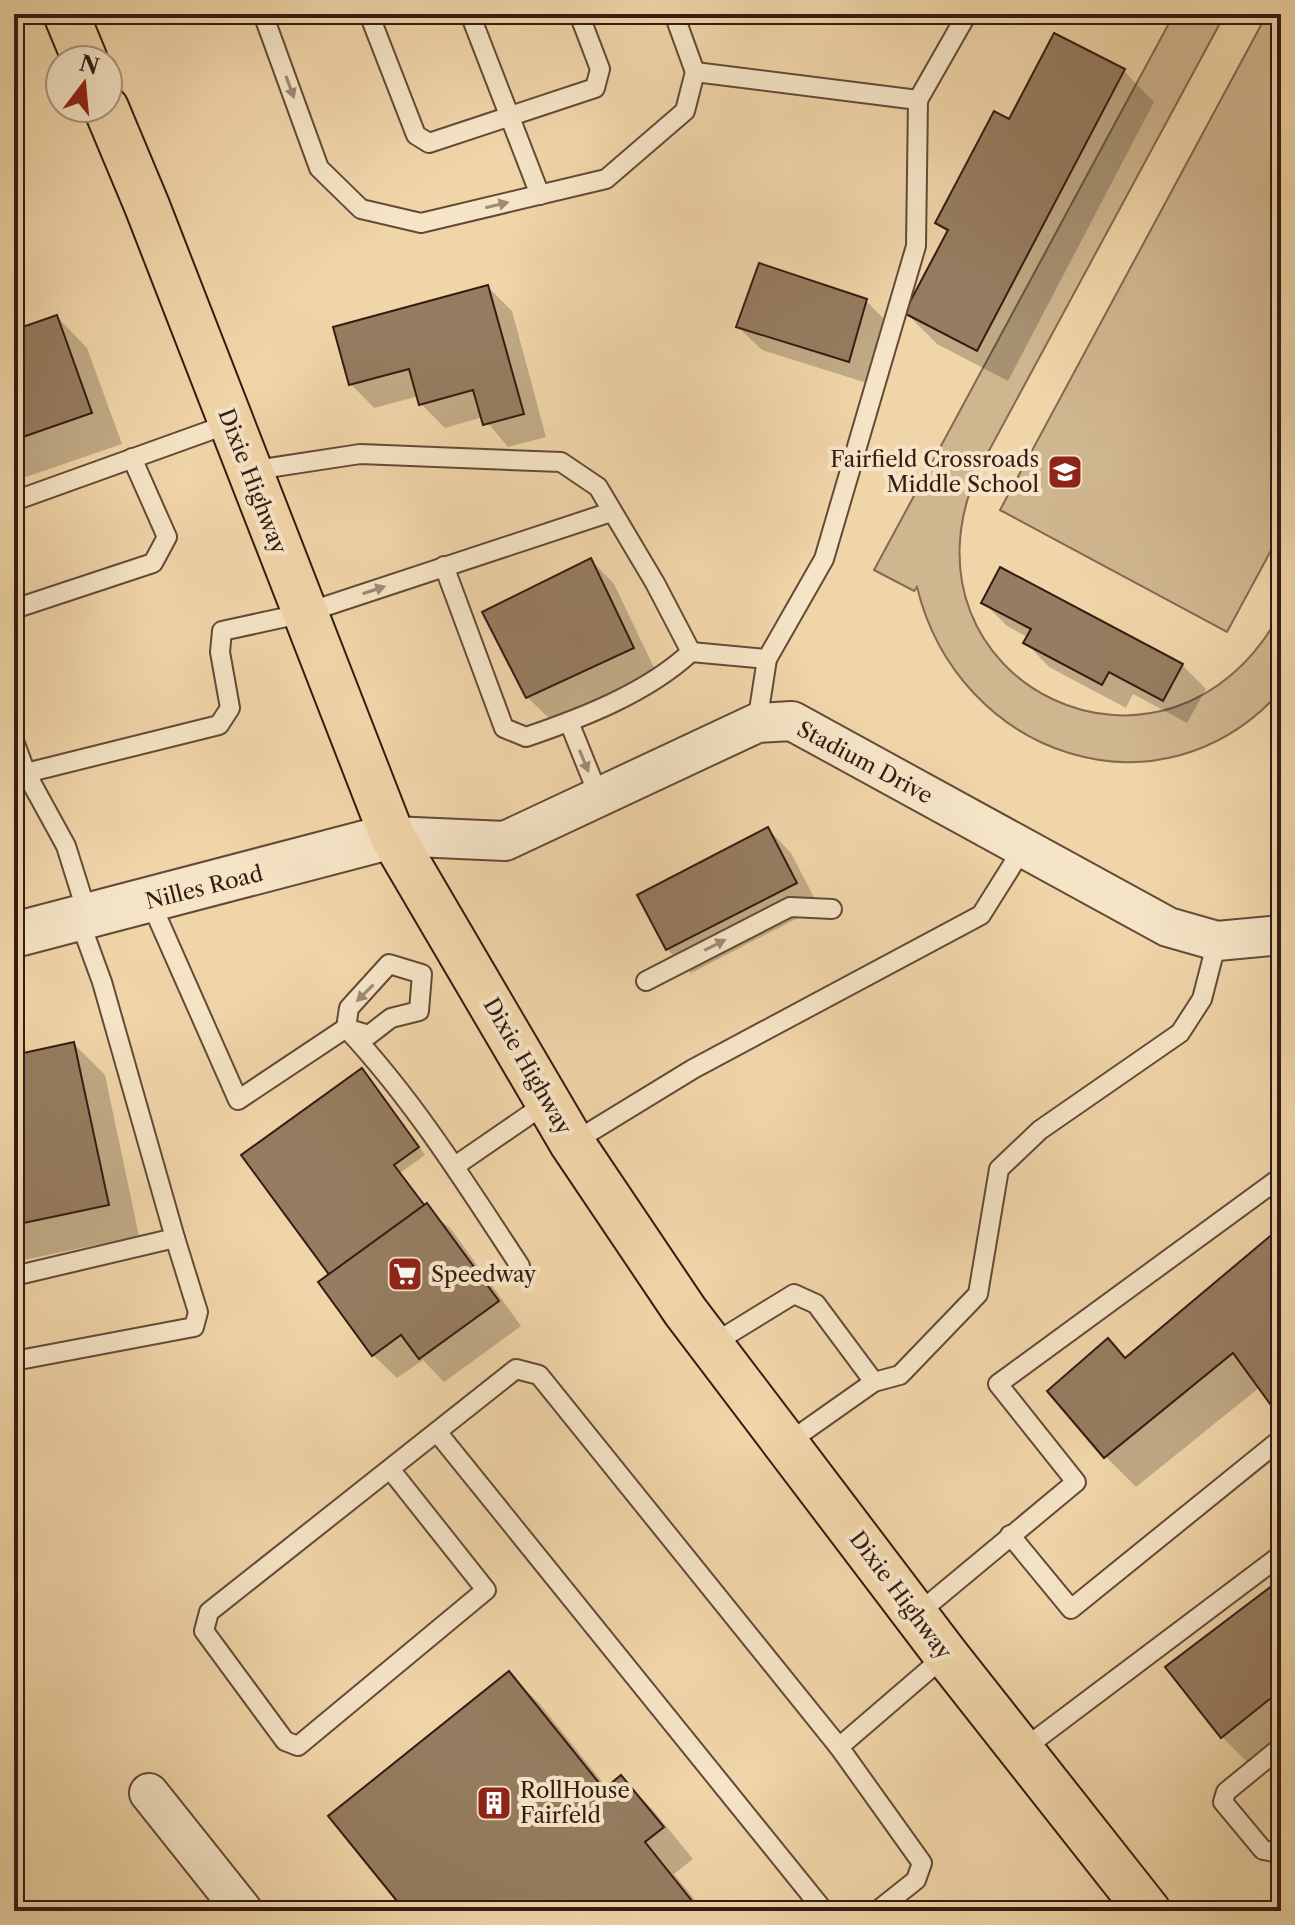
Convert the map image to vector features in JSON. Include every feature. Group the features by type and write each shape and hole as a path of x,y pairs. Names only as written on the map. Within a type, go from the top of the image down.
{"main road":[{"path":"66,14 78,44"},
{"name":"Dixie Highway","path":"112,124 442,963 549,1102 634,1240 711,1345 946,1655 1148,1911"}],"street":[{"name":"Stadium Drive","path":"392,836 505,841 757,723 792,721 1168,927 1217,941 1281,935"},
{"name":"Nilles Road","path":"14,935 392,836"},
{"path":"149,1793 243,1911"}],"lane":[{"path":"263,14 319,168 361,209 421,223 606,179 685,111 695,72 674,14"},
{"path":"369,14 416,135 429,143 595,88 600,69 579,14"},
{"path":"470,14 540,195"},
{"path":"757,723 767,659 824,559 916,246 918,100 967,14"},
{"path":"695,72 918,100"},
{"path":"14,501 231,423"},
{"path":"249,471 360,454 561,462 598,487 655,583 691,652"},
{"path":"14,609 153,563 167,537 132,458"},
{"path":"26,773 219,725 230,708 220,652 222,631 305,613 611,512"},
{"path":"444,566 504,728 526,737 569,722 675,667 691,652 767,659"},
{"path":"569,722 600,799"},
{"path":"14,741 26,773 66,846 83,918 198,1312 194,1327 14,1361"},
{"path":"572,1143 693,1069 981,915 1023,848"},
{"path":"150,901 238,1100 346,1028 349,1008 389,964 442,963 419,1011 391,1018 369,1035 346,1028"},
{"path":"646,981 790,907 832,909"},
{"path":"786,1444 874,1382 900,1375 978,1294 999,1169 1040,1130 1180,1033 1202,999 1217,941"},
{"path":"346,1028 382,1066 455,1166 520,1266"},
{"path":"455,1166 549,1102"},
{"path":"916,1615 1076,1482 998,1384 1281,1177"},
{"path":"14,1276 175,1238"},
{"path":"711,1345 794,1294 816,1304 874,1382"},
{"path":"390,1469 486,1590 298,1746 285,1741 204,1631 209,1612 516,1369 539,1375 839,1747 922,1863 916,1880 877,1911"},
{"path":"437,1432 824,1911"},
{"path":"1010,1535 1071,1609 1281,1439"},
{"path":"1022,1750 1281,1555"},
{"path":"839,1747 946,1655"},
{"path":"1281,1747 1226,1792 1223,1802 1263,1850 1274,1852 1281,1846"}],"shaded area":[{"path":"1174,14 1225,14 978,471 960,546 970,611 1003,663 1052,699 1111,715 1173,708 1232,675 1281,612 1281,691 1232,732 1179,755 1123,762 1069,753 1018,730 974,694 939,646 917,587 914,591 874,570"},
{"path":"1267,14 1281,14 1281,532 1227,632 1000,510"}],"building":[{"path":"1054,33 1125,69 977,351 904,313 948,230 935,223 994,111 1009,119"},
{"path":"759,263 867,299 849,362 736,327"},
{"path":"488,285 524,414 483,425 473,390 419,405 409,369 349,385 333,327"},
{"path":"57,315 92,413 14,440 14,330"},
{"path":"591,558 634,648 526,698 482,612"},
{"path":"1000,567 1183,664 1163,701 1109,672 1102,685 1023,643 1031,629 981,603"},
{"path":"768,827 797,883 666,950 637,895"},
{"path":"74,1042 109,1205 14,1225 14,1122 23,1120 14,1076 14,1055"},
{"path":"362,1068 419,1147 394,1165 431,1214 336,1284 241,1155"},
{"path":"427,1203 499,1301 419,1359 401,1335 372,1356 318,1282"},
{"path":"1281,1227 1281,1419 1233,1353 1104,1458 1047,1391 1108,1338 1125,1358"},
{"path":"1281,1579 1281,1690 1221,1738 1165,1667"},
{"name":"RollHouse Fairfeld","path":"509,1671 604,1789 621,1775 664,1827 645,1842 700,1911 405,1911 328,1816"}],"place":[{"name":"Fairfield Crossroads Middle School","path":"1065,472"},
{"name":"Speedway","path":"405,1274"},
{"name":"RollHouse Fairfeld","path":"494,1803"}]}
